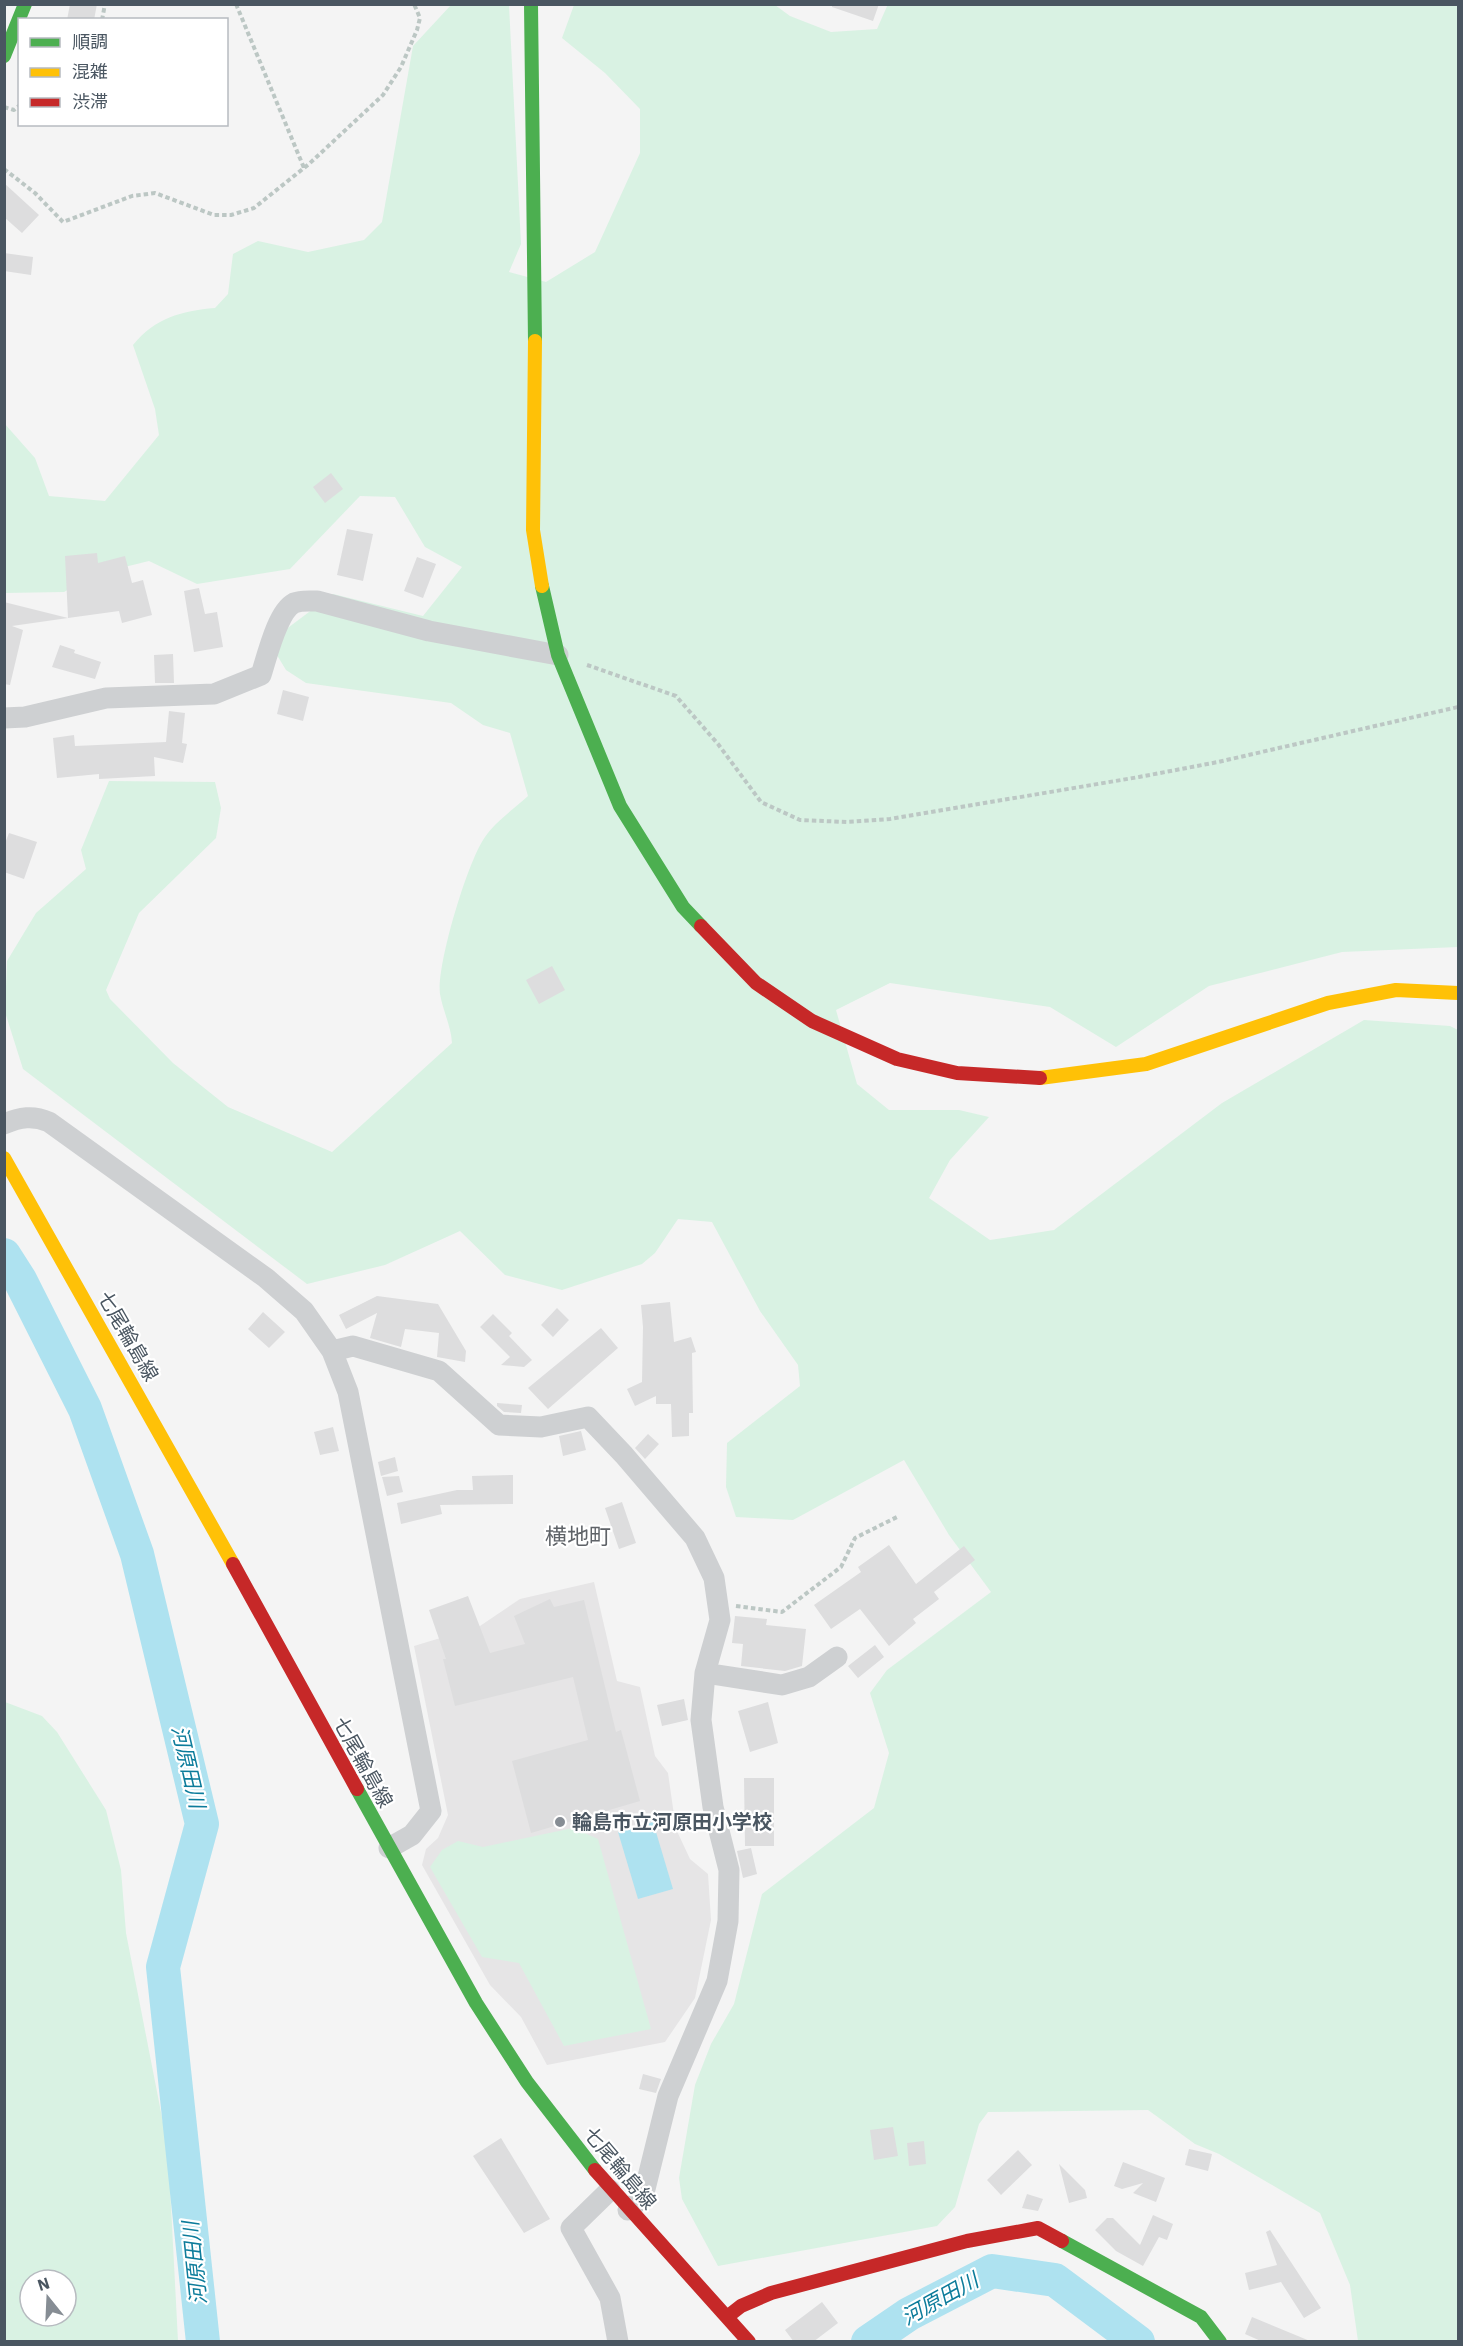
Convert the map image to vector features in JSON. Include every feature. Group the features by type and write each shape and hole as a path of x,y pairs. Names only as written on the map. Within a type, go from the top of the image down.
{"street":[{"path":"19,18 25,4"},
{"path":"531,4 536,407 533,530 541,584 558,655 620,807 683,907 756,983 812,1021 897,1059 957,1074 1033,1079 1146,1064 1328,1003 1396,990 1458,993"},
{"path":"4,56 18,21"},
{"path":"4,718 25,717 106,698 214,694 261,675 283,613 291,604 300,601 317,601 429,631 558,655"},
{"path":"4,1124 18,1118 28,1117 38,1117 49,1122 266,1278 304,1311 332,1351 348,1392 431,1811 412,1835 389,1848"},
{"name":"七尾輪島線","path":"4,1158 199,1503 476,2003 514,2062 610,2190 749,2342"},
{"path":"332,1351 353,1346 440,1371 499,1425 541,1426 588,1418 624,1455 695,1538 714,1578 720,1620 705,1673 701,1720 713,1807 729,1870 728,1920 717,1981 668,2096 643,2197 628,2210"},
{"path":"705,1673 782,1685 809,1677 837,1657"},
{"path":"610,2190 571,2228 610,2298 618,2342"},
{"path":"727,2317 741,2306 771,2293 967,2241 1038,2228 1201,2317 1220,2342"}],"path":[{"path":"236,4 304,168"},
{"path":"4,169 36,193 63,222 132,196 155,193 213,214 231,215 254,208 304,168 383,95 401,67 417,30 420,18 414,4"},
{"path":"4,107 14,110 18,107"},
{"path":"558,655 676,696 718,744 760,802 800,820 847,822 890,819 1218,762 1458,707"},
{"path":"718,1604 782,1612 841,1567 855,1538 897,1517"}],"shaded area":[{"name":"輪島市立河原田小学校","path":"594,1582 617,1681 640,1687 655,1756 668,1773 676,1829 690,1859 708,1874 711,1920 695,1998 665,2042 547,2065 521,2017 490,1985 422,1865 426,1849 438,1838 448,1815 414,1646 480,1626 520,1599"}],"green space":[{"path":"888,4 1458,5 1458,947 1342,952 1209,986 1116,1047 1050,1007 890,983 836,1010 857,1084 889,1110 959,1110 989,1117 950,1160 929,1198 990,1240 1054,1230 1222,1103 1364,1020 1450,1026 1458,1030 1458,2341 1358,2341 1350,2285 1320,2213 1219,2154 1195,2144 1148,2110 988,2112 979,2124 955,2207 937,2226 718,2266 682,2199 679,2178 695,2085 711,2044 734,2004 762,1894 874,1808 889,1753 870,1693 887,1670 991,1592 949,1535 904,1460 793,1520 736,1517 726,1487 727,1443 800,1386 798,1365 760,1311 712,1222 678,1219 655,1253 642,1264 562,1290 505,1275 460,1231 385,1265 307,1284 23,1069 5,1012 7,961 36,913 86,869 81,850 109,781 215,782 221,808 216,838 139,913 106,990 110,999 173,1063 228,1107 332,1152 452,1043 440,994 440,980 448,938 462,889 478,849 489,831 528,796 510,733 483,725 451,703 306,683 286,670 269,642 333,594 423,616 462,567 425,547 395,497 360,496 290,569 197,584 149,561 96,574 64,592 5,593 4,423 35,458 49,496 105,501 159,435 155,409 133,345 141,336 160,322 180,314 215,308 228,294 233,254 258,241 308,252 364,240 382,222 413,46 451,5 509,5 521,244 509,272 546,282 595,252 640,153 640,109 605,73 562,38 574,5 775,5 790,16 831,32 877,29"},
{"path":"5,1702 42,1716 57,1732 106,1810 121,1870 126,1933 168,2148 178,2341 5,2341"},
{"path":"573,1828 598,1839 651,2029 564,2046 519,1963 482,1957 430,1867 442,1850 458,1841 483,1847"}],"water":[{"path":"653,1822 673,1889 638,1899 618,1832"}],"building":[{"path":"70,4 97,4 94,18 67,18"},
{"path":"832,4 879,4 873,21 832,7"},
{"path":"4,183 39,215 22,233 4,217"},
{"path":"4,253 33,257 31,275 4,271"},
{"path":"331,473 343,489 325,503 313,487"},
{"path":"347,529 373,534 363,581 337,575"},
{"path":"97,553 98,563 125,556 132,583 143,580 152,615 122,623 119,611 68,618 65,556"},
{"path":"417,557 436,564 423,598 404,591"},
{"path":"199,588 205,614 217,612 223,647 194,652 184,591"},
{"path":"4,602 68,618 12,626 23,630 10,685 4,684"},
{"path":"60,645 75,650 74,653 101,662 95,679 52,667"},
{"path":"173,654 174,683 155,683 154,655"},
{"path":"283,690 309,697 303,721 277,714"},
{"path":"169,711 185,713 182,743 187,744 183,763 154,757 155,776 99,779 99,774 57,778 53,738 74,735 75,746 166,742"},
{"path":"9,833 37,842 24,879 4,872 4,846"},
{"path":"552,966 565,990 539,1004 526,980"},
{"path":"377,1296 438,1304 466,1351 465,1362 437,1357 439,1333 405,1329 401,1347 370,1338 377,1313 346,1329 339,1315"},
{"path":"670,1302 674,1342 691,1337 696,1352 692,1353 693,1413 689,1413 689,1436 672,1437 671,1404 656,1404 656,1396 635,1406 627,1389 642,1382 641,1305"},
{"path":"557,1308 569,1320 553,1337 541,1325"},
{"path":"263,1312 285,1332 269,1348 248,1329"},
{"path":"493,1314 512,1333 509,1336 532,1360 524,1367 501,1365 510,1357 480,1327"},
{"path":"601,1328 618,1348 548,1409 528,1388"},
{"path":"497,1403 522,1405 521,1413 504,1412 497,1406"},
{"path":"333,1427 339,1451 320,1455 314,1432"},
{"path":"581,1431 586,1450 563,1456 559,1436"},
{"path":"648,1434 659,1444 645,1459 635,1448"},
{"path":"395,1457 398,1471 381,1476 378,1462"},
{"path":"513,1475 513,1504 440,1505 442,1514 401,1524 397,1503 457,1490 473,1490 472,1476"},
{"path":"399,1476 403,1492 387,1496 382,1477"},
{"path":"622,1502 636,1543 619,1549 605,1508"},
{"path":"889,1545 916,1584 964,1546 975,1560 934,1592 939,1599 913,1619 916,1623 889,1646 860,1609 831,1629 814,1605 861,1572 858,1567"},
{"path":"468,1596 490,1653 525,1644 514,1616 550,1599 554,1607 584,1600 616,1732 621,1730 640,1801 531,1833 512,1761 588,1740 573,1677 455,1706 443,1659 446,1659 429,1610"},
{"path":"735,1616 767,1619 766,1625 806,1629 802,1666 785,1671 741,1666 743,1644 732,1643"},
{"path":"875,1645 884,1657 858,1678 848,1666"},
{"path":"684,1699 688,1720 662,1726 657,1705"},
{"path":"768,1702 778,1743 750,1752 738,1711"},
{"path":"744,1778 774,1778 774,1846 745,1846"},
{"path":"751,1848 757,1874 743,1878 737,1851"},
{"path":"643,2074 661,2079 656,2093 639,2089"},
{"path":"893,2127 898,2156 874,2160 870,2130"},
{"path":"501,2138 550,2219 524,2233 473,2156"},
{"path":"924,2141 926,2164 909,2166 907,2143"},
{"path":"1189,2149 1212,2154 1208,2171 1185,2165"},
{"path":"1018,2150 1032,2165 1001,2195 987,2180"},
{"path":"1123,2162 1165,2178 1156,2202 1133,2193 1143,2183 1122,2189 1114,2186"},
{"path":"1059,2164 1085,2190 1087,2198 1069,2203"},
{"path":"1027,2194 1043,2199 1038,2211 1022,2208"},
{"path":"1153,2215 1173,2224 1167,2240 1159,2237 1143,2266 1116,2251 1095,2230 1107,2218 1113,2218 1140,2245"},
{"path":"1270,2230 1321,2308 1304,2318 1281,2282 1249,2290 1245,2273 1277,2265 1266,2232"},
{"path":"822,2302 838,2323 813,2342 794,2342 785,2330"},
{"path":"1252,2317 1310,2341 1263,2342 1245,2334"}],"waterway":[{"name":"河原田川","path":"4,1255 20,1280 85,1409 137,1554 202,1824 163,1967 203,2342"},
{"name":"河原田川","path":"868,2342 909,2314 992,2271 1055,2280 1138,2342"}],"traffic: fast":[{"path":"19,18 25,4"},
{"path":"531,4 535,341"},
{"path":"4,56 18,21"},
{"path":"542,586 558,655 620,806 683,907 701,926"},
{"path":"357,1789 476,2003 527,2082 595,2170"},
{"path":"1062,2241 1201,2317 1220,2342"}],"traffic: slow":[{"path":"535,341 533,530 542,586"},
{"path":"1040,1078 1146,1064 1328,1003 1396,990 1458,993"},
{"path":"4,1158 233,1564"}],"traffic: jam":[{"path":"701,926 756,983 812,1021 897,1059 957,1073 1040,1078"},
{"path":"233,1564 357,1789"},
{"path":"595,2170 749,2342"},
{"path":"727,2317 741,2306 771,2293 967,2241 1038,2228 1062,2241"}],"place":[{"name":"輪島市立河原田小学校","path":"560,1822"}],"district":[{"name":"横地町","path":"578,1536"}]}
